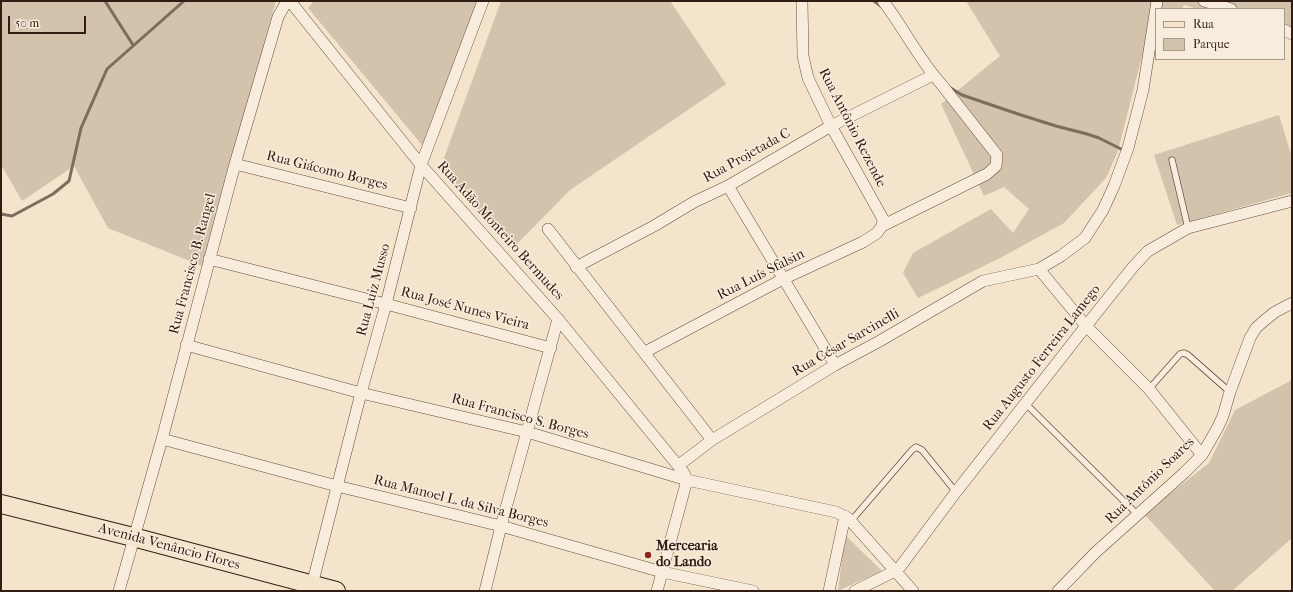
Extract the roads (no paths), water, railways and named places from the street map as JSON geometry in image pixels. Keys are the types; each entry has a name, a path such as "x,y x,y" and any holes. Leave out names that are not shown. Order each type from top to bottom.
{"main road":[{"name":"Avenida Venâncio Flores","path":"1,504 133,537 311,588 336,591"}],"street":[{"name":"Rua Francisco B. Rangel","path":"119,591 133,537 162,440 235,164 278,17 288,1"},
{"name":"Rua Adão Monteiro Bermudes","path":"288,1 421,165 558,319 679,465 687,480"},
{"name":"Rua Luiz Musso","path":"311,588 421,165 483,1"},
{"name":"Rua Antônio Rezende","path":"802,1 803,56 808,78 882,222"},
{"path":"883,1 900,24 933,75"},
{"path":"1204,1 1228,8"},
{"name":"Rua César Sarcinelli","path":"679,465 712,440 835,365 878,342 983,281 1039,269 1061,256 1085,238 1103,210 1114,186 1128,148 1143,90 1155,14"},
{"name":"Rua Projetada C","path":"576,267 654,226 694,202 728,186 832,126 933,75"},
{"name":"Rua Luís Sfalsin","path":"645,352 783,279 863,242 877,233 882,222 987,174 996,166 997,156 933,75"},
{"name":"Rua Giácomo Borges","path":"235,164 411,208"},
{"path":"728,186 835,365"},
{"name":"Rua Augusto Ferreira Lamego","path":"855,591 900,567 1025,403 1133,267 1148,251 1188,228 1292,201"},
{"path":"548,229 576,267 645,352 712,440"},
{"name":"Rua José Nunes Vieira","path":"210,259 551,348"},
{"path":"1039,269 1086,326 1149,389 1202,455"},
{"name":"Rua Antônio Soares","path":"1058,591 1096,552 1202,455 1218,427 1245,351 1256,328 1275,312 1292,303"},
{"path":"485,591 501,526 558,319"},
{"name":"Rua Francisco S. Borges","path":"186,345 361,393 527,432 687,480 836,512 848,519"},
{"name":"Rua Manoel L. da Silva Borges","path":"162,440 337,486 501,526 662,572 753,591"},
{"path":"657,591 687,480"},
{"path":"848,519 913,591"},
{"path":"829,591 848,519"}],"lane":[{"path":"1172,160 1188,228"},
{"path":"1149,389 1180,354 1184,353 1230,392"},
{"path":"1025,403 1138,514"},
{"path":"848,519 916,447 922,450 956,492"}],"waterway":[{"path":"105,1 133,45"},
{"path":"1,214 12,216 53,194 69,181 81,128 107,69 184,1"},
{"path":"874,1 882,7"},
{"path":"949,87 962,95 1056,126 1099,138 1121,149"}],"place":[{"name":"Mercearia do Lando","path":"648,555"}]}
